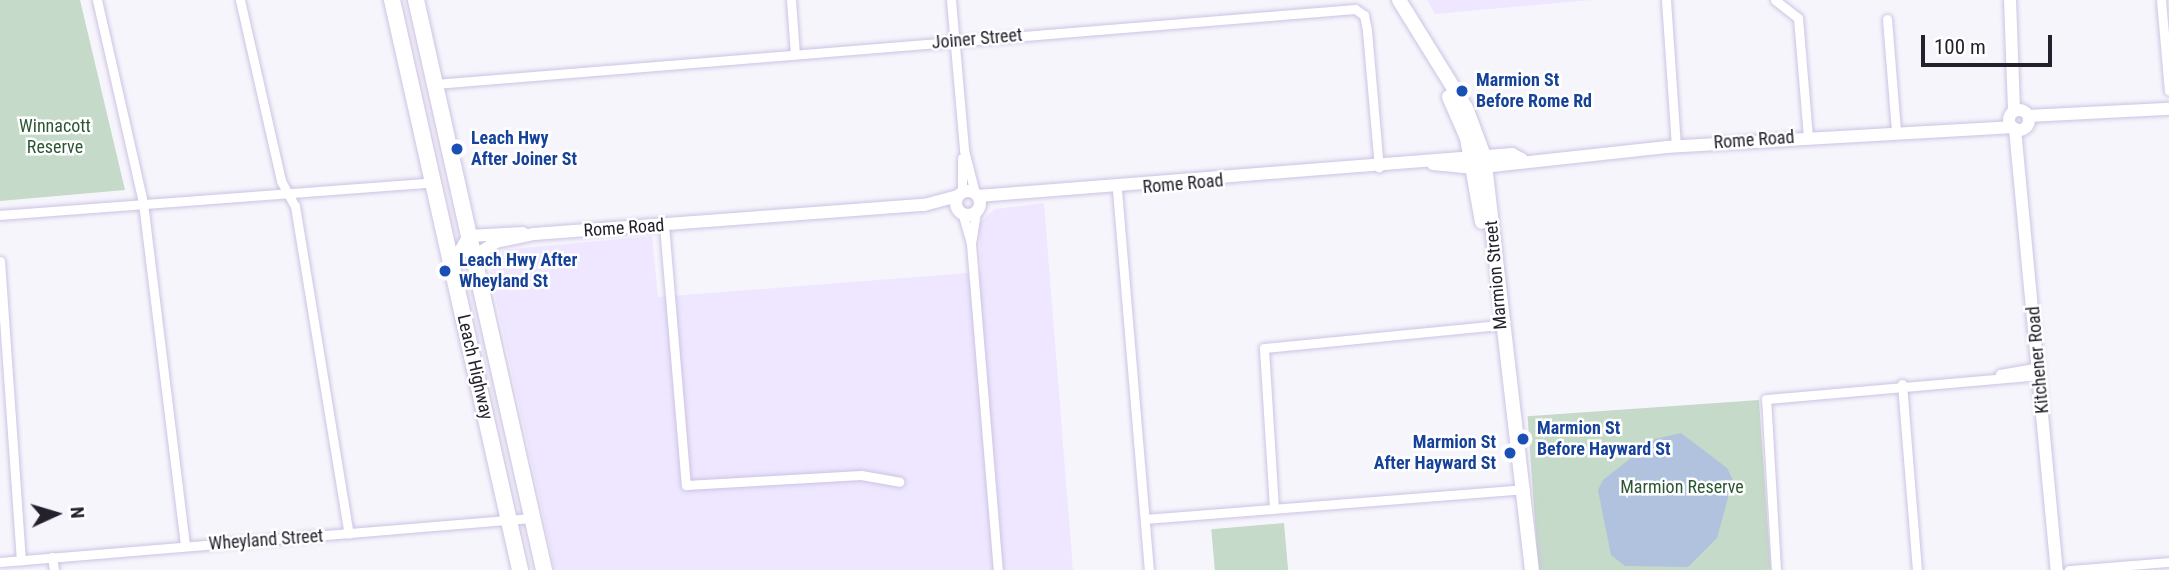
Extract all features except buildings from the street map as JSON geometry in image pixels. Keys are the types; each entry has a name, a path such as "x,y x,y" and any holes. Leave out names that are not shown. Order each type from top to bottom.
{"highway":[{"name":"Leach Highway","path":"393,0 520,570"},
{"name":"Leach Highway","path":"416,0 544,570"}],"main road":[{"name":"Marmion Street","path":"1391,0 1457,111 1479,162"},
{"name":"Marmion Street","path":"1399,0 1466,108 1479,162 1497,325 1532,570"},
{"name":"Marmion Street","path":"1522,489 1526,570"}],"street":[{"path":"97,0 143,203 185,545"},
{"path":"240,0 281,181 295,206 349,534"},
{"path":"791,0 795,54"},
{"path":"951,0 998,570"},
{"path":"1666,0 1676,146"},
{"path":"1775,0 1798,18 1808,136"},
{"name":"Kitchener Road","path":"2010,0 2038,371 2057,570"},
{"path":"2161,0 2169,91"},
{"name":"Joiner Street","path":"435,85 954,40 1355,9 1364,15 1367,31 1379,169"},
{"path":"1886,19 1896,130"},
{"name":"Rome Road","path":"469,236 664,225 2169,109"},
{"path":"0,215 434,182"},
{"path":"1117,190 1149,570"},
{"path":"968,202 971,244"},
{"path":"664,225 686,485 861,475 899,482"},
{"name":"Rome Road","path":"473,257 496,242 534,234"},
{"path":"452,265 469,236"},
{"path":"0,261 21,560"},
{"path":"1274,509 1264,348 1497,325"},
{"path":"1776,570 1763,407 1774,394 2038,371"},
{"path":"1902,384 1917,570"},
{"path":"1146,519 1522,489"},
{"name":"Wheyland Street","path":"0,562 532,518"},
{"path":"52,556 54,570"},
{"path":"2069,570 2169,562"}],"shaded area":[{"path":"1427,0 1591,0 1435,14"},
{"path":"1044,203 1073,570 555,570 490,272 504,250 652,236 658,297 981,272 979,223 995,209"}],"green space":[{"name":"Winnacott Reserve","path":"0,0 80,0 125,190 0,201"},
{"name":"Marmion Reserve","path":"1759,400 1771,570 1538,570 1528,416"},
{"path":"1284,523 1288,570 1215,570 1211,529"}],"water":[{"path":"1681,433 1727,468 1733,480 1717,538 1688,567 1625,566 1611,555 1598,490 1603,480 1655,439"}],"place":[{"name":"Marmion St Before Rome Rd","path":"1462,91"},
{"name":"Leach Hwy After Joiner St","path":"457,149"},
{"name":"Leach Hwy After Wheyland St","path":"445,271"},
{"name":"Marmion St Before Hayward St","path":"1523,439"},
{"name":"Marmion St After Hayward St","path":"1510,453"}]}
